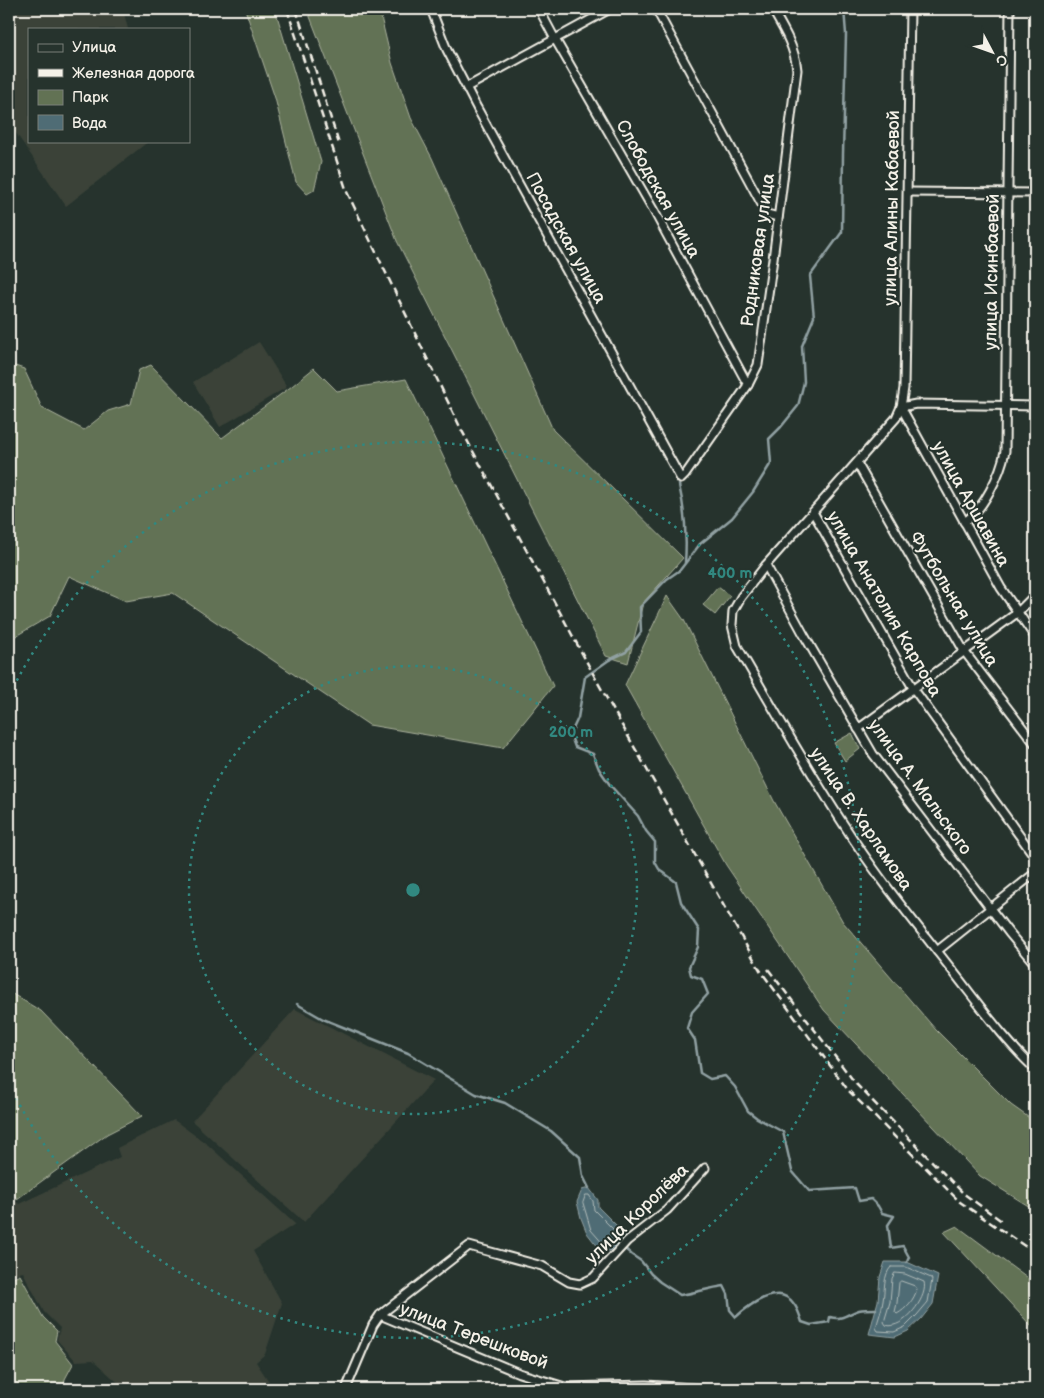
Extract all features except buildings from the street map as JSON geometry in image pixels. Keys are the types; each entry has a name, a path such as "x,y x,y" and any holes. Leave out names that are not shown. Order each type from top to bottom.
{"street":[{"name":"Посадская улица","path":"431,9 447,50 462,81 681,479"},
{"name":"Слободская улица","path":"539,9 654,211 748,385"},
{"path":"467,87 610,9"},
{"path":"656,9 767,214 778,218"},
{"name":"Родниковая улица","path":"681,479 686,475 748,385 758,365 797,70 792,45 772,9"},
{"name":"улица Алины Кабаевой","path":"901,408 904,388 910,9"},
{"name":"улица Исинбаевой","path":"964,522 979,507 992,487 1000,470 1005,451 1010,9"},
{"path":"908,192 1035,193"},
{"path":"901,408 916,404 1035,406"},
{"name":"улица В. Харламова","path":"901,408 896,418 766,565 741,597 733,611 732,625 737,646 805,764 844,827 889,890 937,951 1020,1055 1035,1069"},
{"name":"улица Аршавина","path":"901,408 1000,588 1035,637"},
{"name":"Футбольная улица","path":"857,462 964,651 1035,744"},
{"name":"улица Анатолия Карпова","path":"813,512 913,688 1035,856"},
{"name":"улица А. Мальского","path":"766,565 873,754 1008,933 1035,964"},
{"path":"858,729 1017,613 1035,595"},
{"path":"937,951 1035,873"},
{"name":"улица Королёва","path":"380,1315 469,1246 542,1266 569,1282 580,1284 592,1278 627,1241 667,1210 705,1168"},
{"path":"346,1389 373,1325 380,1315"},
{"name":"улица Терешковой","path":"380,1315 519,1373 565,1387 646,1385 708,1389"}],"shaded area":[{"path":"9,9 123,9 128,28 28,28 28,142 148,142 66,206 9,123"},
{"path":"259,342 287,387 220,427 193,382"},
{"path":"295,1009 434,1080 304,1222 192,1121"},
{"path":"174,1120 208,1145 295,1224 253,1251 282,1303 265,1354 256,1362 274,1389 125,1389 93,1360 76,1361 57,1340 60,1328 44,1312 23,1272 9,1275 9,1194 19,1204 120,1157 117,1148"}],"green space":[{"path":"245,9 275,9 321,162 314,190 307,194 296,182 275,98"},
{"path":"307,9 379,9 392,63 411,118 432,158 553,430 683,558 643,603 628,663 606,656 397,241"},
{"path":"9,364 24,369 42,408 84,430 108,411 131,404 139,370 151,365 222,438 314,368 337,391 406,379 553,686 503,748 369,725 173,593 126,601 69,576 50,616 9,640"},
{"path":"718,587 730,596 715,615 703,605"},
{"path":"667,596 684,620 774,801 843,922 936,1030 1011,1105 1035,1122 1035,1210 980,1176 824,1010 726,865 625,685"},
{"path":"852,733 860,749 845,761 834,743"},
{"path":"9,992 41,1011 142,1116 107,1134 17,1199 9,1187"},
{"path":"957,1226 1035,1284 1035,1330 944,1232"},
{"path":"20,1275 43,1317 57,1331 55,1341 73,1364 65,1379 63,1389 9,1389 9,1280"}],"water":[{"path":"589,1188 598,1200 598,1207 620,1229 626,1232 627,1236 614,1250 603,1252 587,1233 577,1202 582,1190"},
{"path":"885,1262 907,1262 938,1276 933,1304 908,1331 895,1337 869,1334 878,1301 880,1277"}],"waterway":[{"path":"844,9 846,34 842,232 810,276 814,317 802,346 804,382 798,406 769,439 771,463 753,492 732,518 700,544 680,570 667,579 640,607 641,632 626,652 609,660 585,677 578,718 571,733 575,747 593,754 599,769 610,785 638,816 646,831 655,842 655,862 659,869 676,882 681,902 699,930 698,947 689,967 691,975 702,979 708,994 692,1012 687,1028 695,1040 700,1073 710,1079 725,1076 735,1087 748,1111 783,1132 792,1171 809,1191 855,1188 859,1201 871,1199 882,1213 894,1216 888,1225 891,1248 903,1246 909,1257 907,1262"},
{"path":"679,485 685,524 685,563"},
{"path":"297,1004 323,1019 408,1053 476,1094 505,1103 551,1131 580,1157 583,1176 589,1188"},
{"path":"623,1247 641,1261 660,1282 680,1295 724,1286 728,1294 730,1310 736,1317 756,1302 772,1295 788,1298 797,1308 802,1322 811,1325 829,1322 830,1317 838,1318 859,1310 876,1309"},
{"path":"1028,1389 1035,1383"}],"railway":[{"path":"287,9 347,192 461,429 597,681 760,970 848,1090 960,1202 1035,1253"},
{"path":"296,9 339,144"},
{"path":"768,969 856,1084 964,1194 1003,1222"}]}
